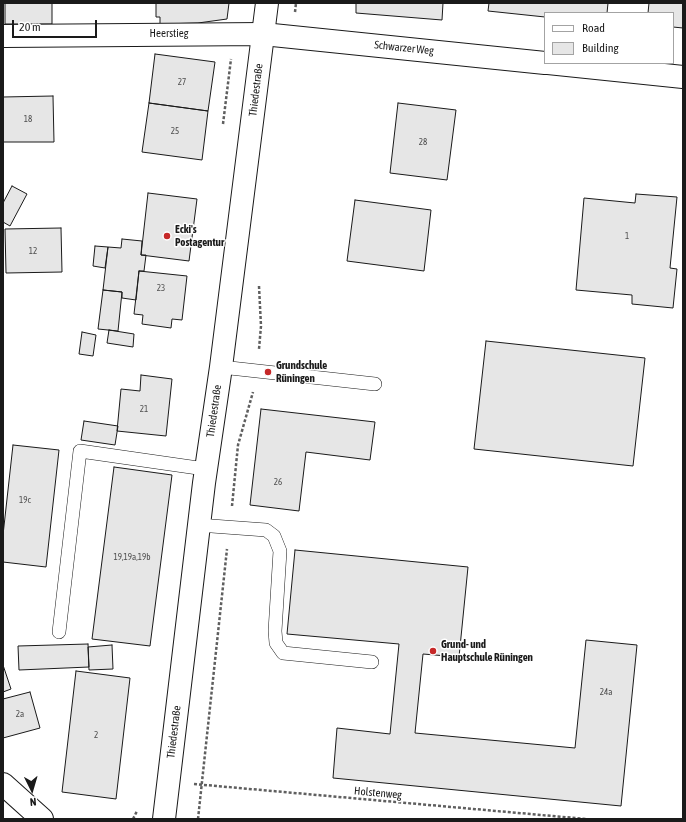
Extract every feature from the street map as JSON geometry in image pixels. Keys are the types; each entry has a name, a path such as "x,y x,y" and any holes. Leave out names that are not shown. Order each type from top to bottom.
{"street":[{"name":"Thiedestraße","path":"164,819 198,525 221,367 267,3"},
{"name":"Heerstieg","path":"3,36 263,34"},
{"name":"Schwarzer Weg","path":"263,34 544,63"},
{"path":"558,64 683,77"},
{"path":"3,784 42,819"}],"lane":[{"path":"221,367 374,384"},
{"path":"59,632 80,451 206,469"},
{"path":"198,525 266,530 277,540 280,552 275,631 276,643 280,650 288,654 372,662"}],"path":[{"path":"292,37 296,3"},
{"path":"198,819 238,445 258,371 261,326 259,282"},
{"name":"Holstenweg","path":"168,782 586,819"}],"building":[{"path":"5,3 52,3 52,24 5,24"},
{"path":"156,3 229,3 227,19 198,23 160,24 160,17 156,17"},
{"path":"356,3 443,3 442,20 356,13"},
{"path":"489,3 608,3 607,12 544,12 544,17 488,11"},
{"path":"649,3 683,3 683,28 674,27 674,12 648,12"},
{"path":"155,54 215,62 208,111 149,103"},
{"path":"53,96 54,142 3,142 3,97"},
{"path":"149,103 208,111 202,160 142,152"},
{"path":"398,103 456,110 447,180 390,173"},
{"path":"12,186 27,194 10,226 3,222 3,203"},
{"path":"148,193 197,199 189,261 141,255"},
{"path":"636,194 677,197 670,268 677,269 673,308 632,304 632,295 576,290 584,198 635,203"},
{"path":"355,200 431,210 424,271 347,261"},
{"path":"61,228 62,272 6,273 5,229"},
{"path":"122,239 142,241 141,255 146,255 144,271 139,271 136,300 122,298 122,292 103,290 108,247 121,248"},
{"path":"95,246 108,247 105,268 93,266"},
{"path":"139,271 187,276 182,320 172,319 171,328 142,324 143,315 134,314"},
{"path":"103,290 122,292 118,331 98,329"},
{"path":"109,330 134,334 133,347 107,343"},
{"path":"82,332 96,335 93,356 79,354"},
{"path":"486,341 645,358 633,466 474,449"},
{"path":"141,375 172,379 166,436 117,431 121,389 140,391"},
{"path":"261,409 375,422 370,460 306,452 299,511 250,505"},
{"path":"84,421 118,426 115,445 81,440"},
{"path":"13,445 59,450 46,567 3,562 3,535"},
{"path":"114,467 172,475 150,646 92,639"},
{"path":"295,550 468,567 459,657 423,654 415,733 575,748 586,640 637,645 621,806 333,778 337,728 390,734 399,644 287,634"},
{"path":"88,644 89,667 19,670 18,646"},
{"path":"112,645 113,669 89,670 88,647"},
{"path":"3,665 11,689 3,692"},
{"path":"76,671 130,678 116,799 62,792"},
{"path":"30,692 40,728 3,738 3,699"}],"place":[{"name":"Ecki's Postagentur","path":"167,236"},
{"name":"Grundschule Rüningen","path":"268,372"},
{"name":"Grund- und Hauptschule Rüningen","path":"433,651"}]}
